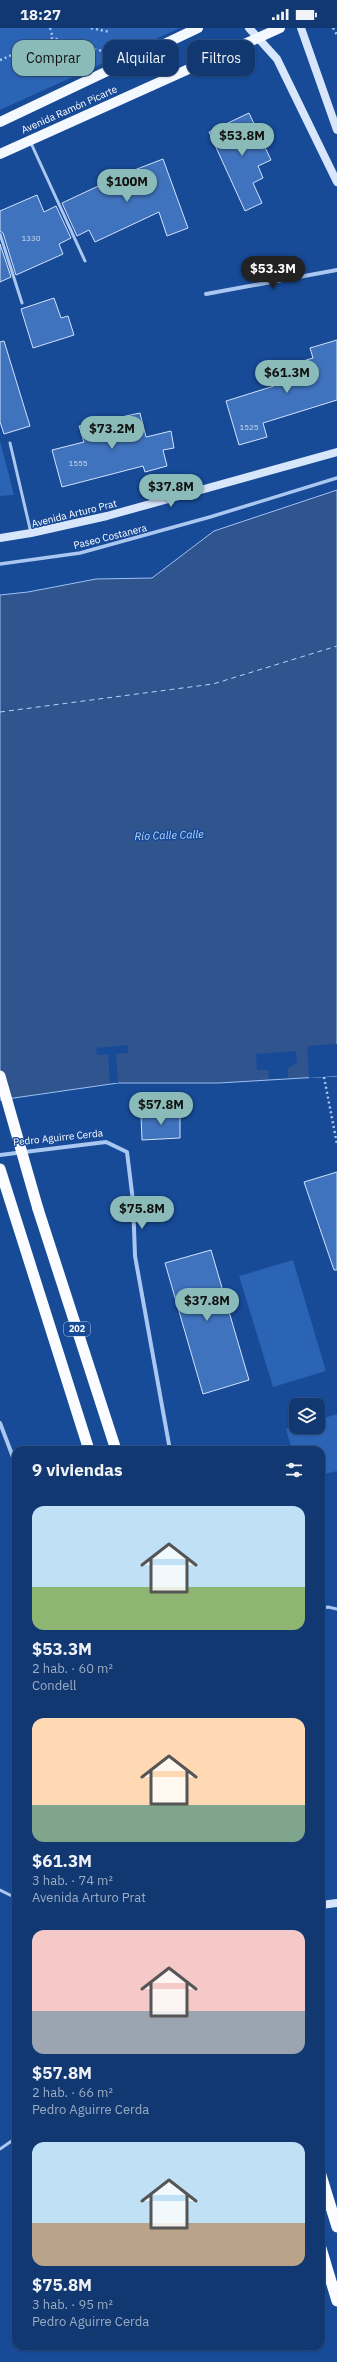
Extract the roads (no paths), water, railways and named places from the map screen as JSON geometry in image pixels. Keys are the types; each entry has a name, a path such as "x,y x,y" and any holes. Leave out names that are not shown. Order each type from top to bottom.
{"highway":[{"name":"202","path":"0,1076 38,1209 115,1446"},
{"name":"202","path":"0,1170 88,1446"},
{"path":"325,2188 337,2227"},
{"path":"325,2261 337,2301"}],"main road":[{"name":"Avenida Ramón Picarte","path":"0,122 198,28"},
{"path":"249,28 278,59 337,182"},
{"name":"Avenida Ramón Picarte","path":"0,154 280,28"},
{"path":"301,28 337,130"},
{"name":"Avenida Arturo Prat","path":"0,538 31,534 107,516 337,452"},
{"path":"325,1904 337,1903"}],"street":[{"path":"206,294 337,270"},
{"name":"Paseo Costanera","path":"0,564 80,553 210,517 337,478"},
{"name":"Pedro Aguirre Cerda","path":"0,1155 106,1142 127,1152 133,1201 135,1256 169,1446"},
{"path":"0,1423 12,1454"}],"lane":[{"path":"30,140 85,262"},
{"path":"0,234 22,303"},
{"path":"10,443 31,534"},
{"path":"325,1608 337,1609"},
{"path":"0,1890 12,1896"},
{"path":"0,2149 12,2141"}],"water":[{"name":"Río Calle Calle","path":"337,490 337,1076 219,1083 118,1083 0,1100 0,595 28,592 96,579 152,578 214,531"}]}
